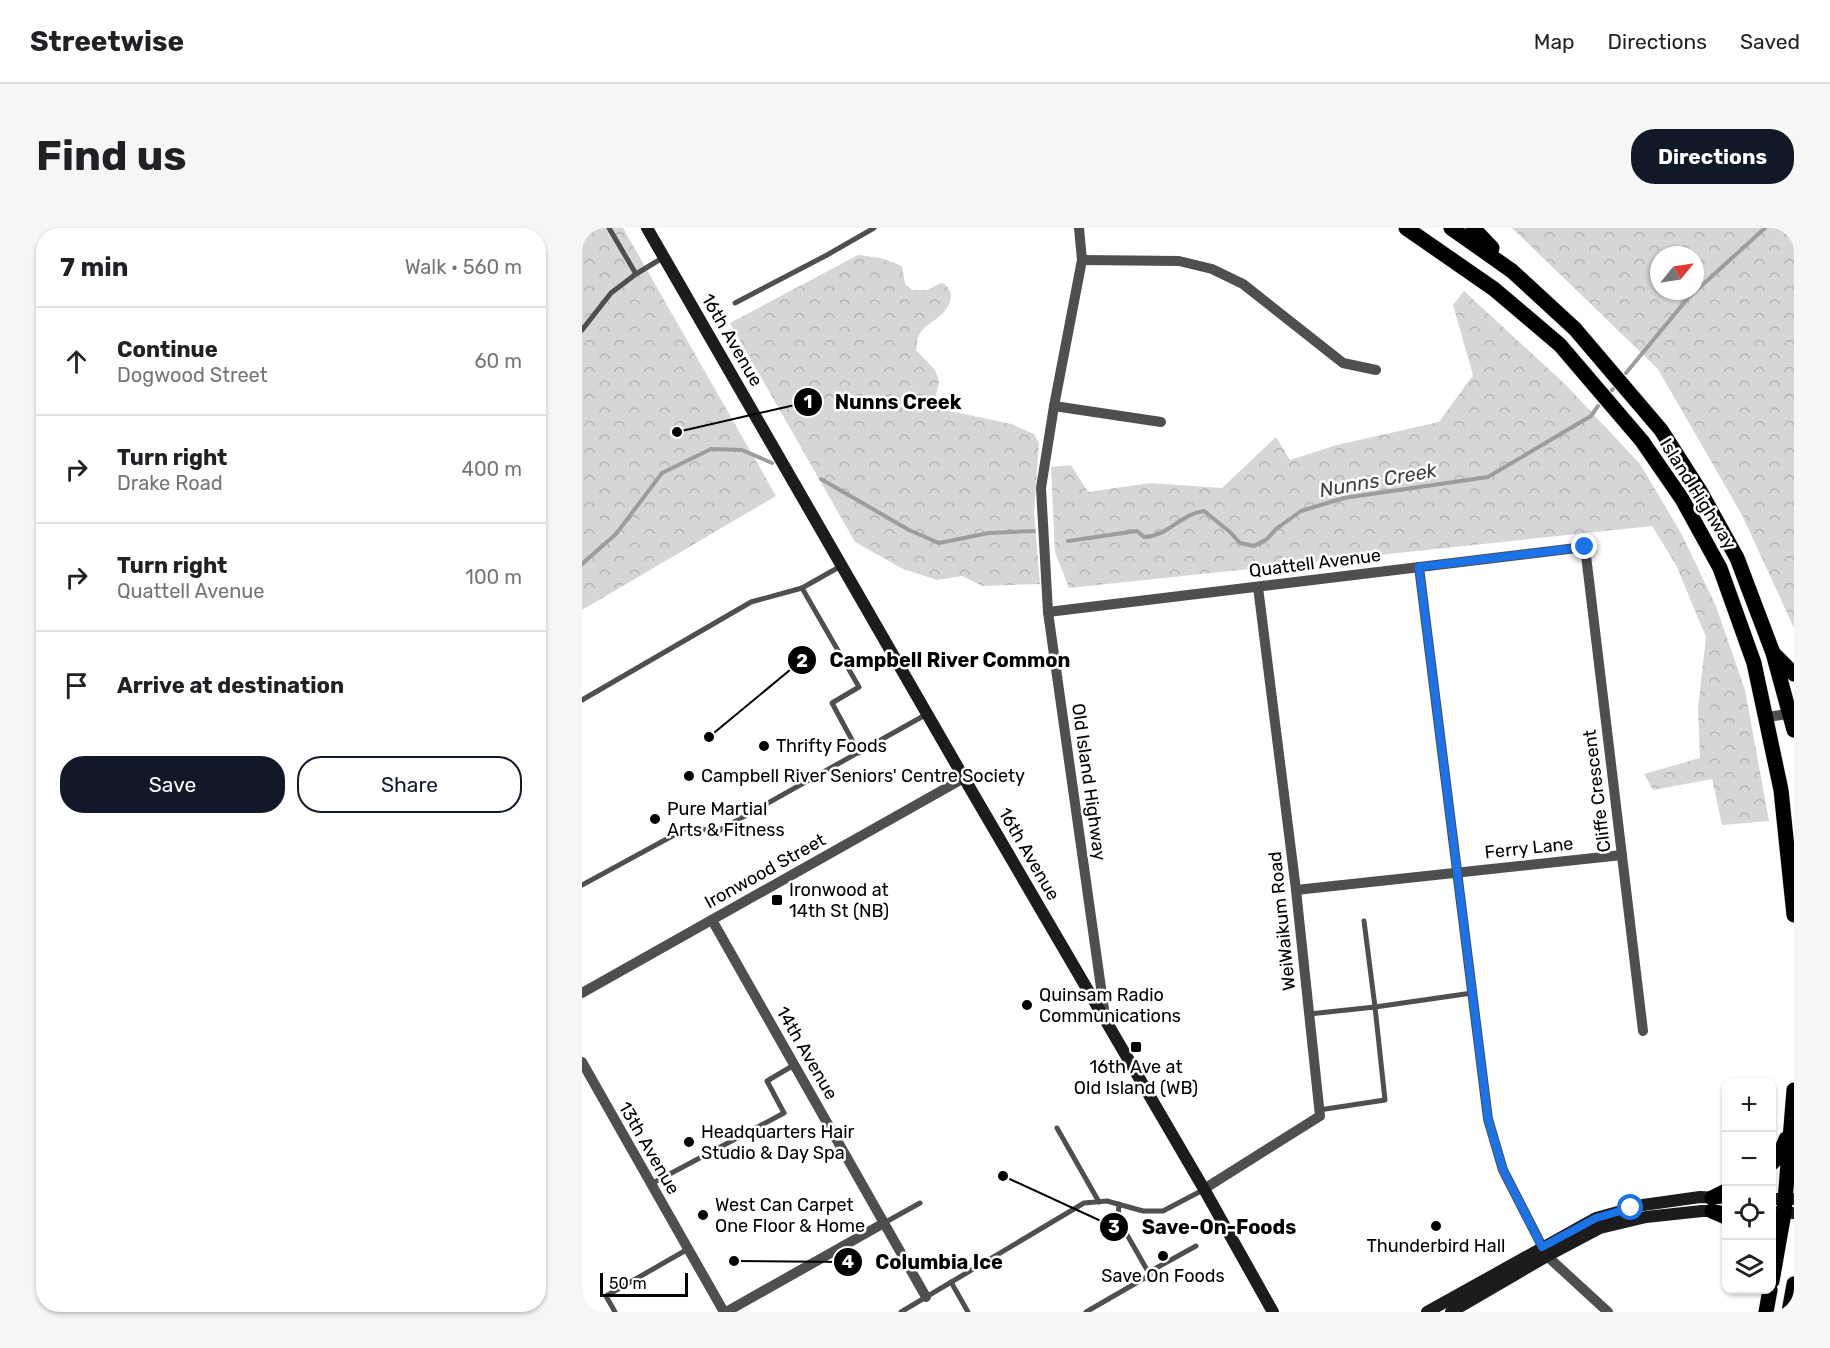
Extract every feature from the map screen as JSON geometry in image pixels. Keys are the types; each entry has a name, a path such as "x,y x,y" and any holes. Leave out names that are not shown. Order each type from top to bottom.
{"main road":[{"name":"Island Highway","path":"1406,228 1494,289 1560,345 1642,441 1682,499 1720,568 1754,663 1781,790 1794,915"},
{"name":"Island Highway","path":"1451,228 1512,271 1575,328 1661,430 1700,491 1737,558 1773,653 1792,714 1794,730"},
{"path":"1473,228 1512,271"},
{"path":"1773,653 1794,674"},
{"path":"1776,1249 1783,1206 1794,1090"},
{"path":"1776,1159 1791,1125"},
{"path":"1790,1312 1794,1284"},
{"path":"1766,1312 1769,1294"},
{"path":"1790,1312 1794,1303"}],"street":[{"name":"16th Avenue","path":"647,228 1273,1312"},
{"name":"Old Island Highway","path":"1079,228 1082,260 1041,488 1048,612 1105,1019"},
{"path":"1082,260 1179,261 1212,269 1243,284 1342,363 1376,370"},
{"path":"1054,406 1161,422"},
{"name":"Quattell Avenue","path":"1048,612 1585,547"},
{"name":"Cliffe Crescent","path":"1585,547 1643,1031"},
{"path":"1419,567 1488,1119 1503,1170 1545,1251 1608,1312"},
{"name":"WeiWaikum Road","path":"1258,587 1296,890 1319,1110"},
{"path":"1767,717 1792,714"},
{"name":"Ironwood Street","path":"582,993 964,778"},
{"name":"Ferry Lane","path":"1296,890 1622,855"},
{"name":"14th Avenue","path":"712,920 926,1297"},
{"name":"13th Avenue","path":"582,1062 725,1312"},
{"path":"1204,1189 1320,1116 1319,1110"},
{"path":"1427,1312 1545,1251 1600,1228 1646,1217 1721,1207"},
{"path":"725,1312 884,1223"},
{"path":"1451,1312 1545,1251"}],"lane":[{"path":"609,228 636,274"},
{"path":"735,303 874,228"},
{"path":"582,330 611,293 664,257"},
{"path":"582,700 751,602 802,588 841,565"},
{"path":"802,588 859,687 832,703 859,753"},
{"path":"582,885 687,828 718,831 927,714"},
{"path":"1319,1110 1385,1100 1364,921"},
{"path":"1309,1014 1472,993"},
{"path":"651,1184 784,1113 766,1081 795,1065"},
{"path":"1057,1128 1100,1202"},
{"path":"901,1312 1084,1203 1107,1201 1143,1211 1163,1211 1204,1189"},
{"path":"884,1223 920,1203"},
{"path":"1119,1204 1118,1220 1149,1272"},
{"path":"1086,1312 1150,1275 1149,1272 1196,1246"},
{"path":"615,1312 606,1296 688,1249"},
{"path":"951,1282 968,1312"}],"green space":[{"path":"582,228 623,228 776,496 582,610"},
{"path":"1512,228 1794,228 1794,628 1742,515 1658,369"},
{"path":"858,255 881,258 902,266 905,284 912,290 927,290 941,283 950,291 951,299 948,307 921,331 916,350 935,370 939,382 935,399 941,409 1011,424 1034,434 1039,443 1034,513 1040,584 983,586 962,576 937,580 903,569 855,542 730,323"},
{"path":"1464,291 1566,385 1640,464 1681,533 1716,606 1745,690 1769,821 1722,825 1712,779 1653,790 1644,774 1700,758 1698,709 1706,637 1676,565 1652,526 1069,588 1055,552 1051,467 1071,465 1088,492 1150,483 1222,488 1276,437 1290,460 1337,445 1439,422 1473,375 1453,305"}],"waterway":[{"name":"Nunns Creek","path":"1626,373 1688,298 1765,228"},
{"name":"Nunns Creek","path":"1068,541 1137,531 1144,537 1153,536 1188,516 1204,511 1240,543 1254,546 1267,539 1276,529 1301,511 1344,498 1488,477 1591,416 1598,406"},
{"name":"Nunns Creek","path":"582,564 616,534 662,473 711,449 742,450 772,463"},
{"name":"Nunns Creek","path":"821,479 909,530 939,543 989,533 1034,531"}],"place":[{"name":"Nunns Creek","path":"677,432"},
{"name":"Campbell River Common","path":"709,737"},
{"name":"Thrifty Foods","path":"764,746"},
{"name":"Campbell River Seniors' Centre Society","path":"689,776"},
{"name":"Pure Martial Arts & Fitness","path":"655,819"},
{"name":"Ironwood at 14th St (NB)","path":"777,900"},
{"name":"Quinsam Radio Communications","path":"1027,1005"},
{"name":"16th Ave at Old Island (WB)","path":"1136,1047"},
{"name":"Headquarters Hair Studio & Day Spa","path":"689,1142"},
{"name":"Save-On-Foods","path":"1003,1176"},
{"name":"West Can Carpet One Floor & Home","path":"703,1215"},
{"name":"Thunderbird Hall","path":"1436,1226"},
{"name":"Save On Foods","path":"1163,1256"},
{"name":"Columbia Ice","path":"734,1261"}],"route":[{"path":"1585,547 1419,567 1488,1119 1503,1170 1542,1247 1596,1218 1631,1208"}]}
